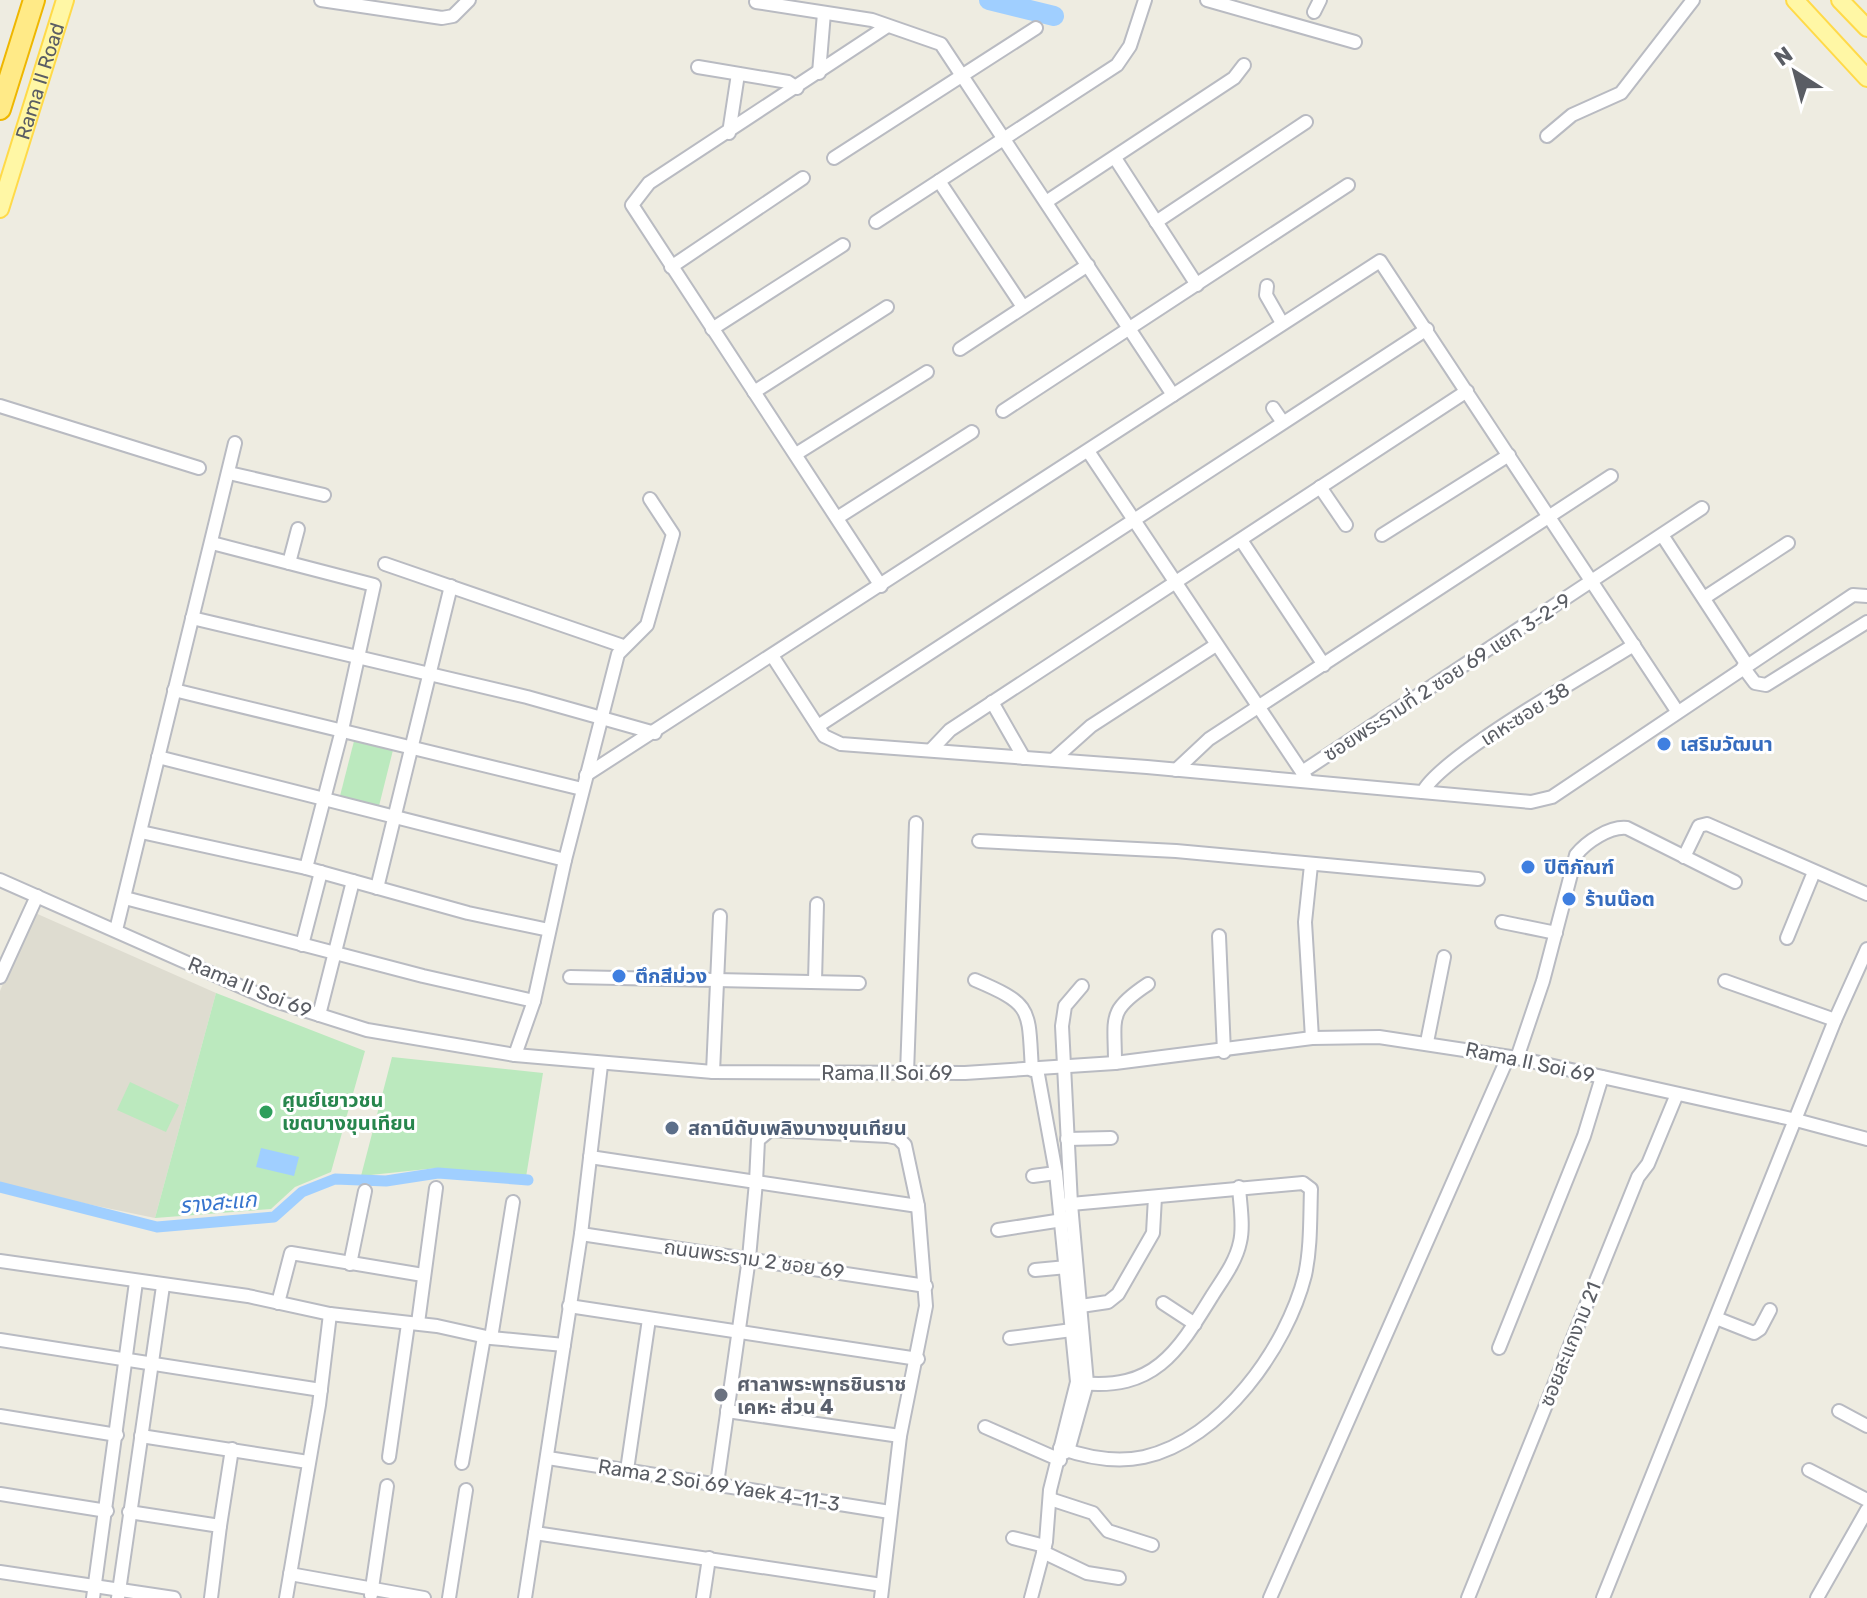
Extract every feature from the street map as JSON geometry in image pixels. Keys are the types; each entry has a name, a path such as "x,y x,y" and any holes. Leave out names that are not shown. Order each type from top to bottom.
{"highway":[{"name":"Rama II Road","path":"0,109 34,0"}],"main road":[{"name":"Rama II Road","path":"0,209 65,0"},
{"path":"1795,0 1867,78"},
{"path":"1840,0 1867,28"}],"street":[{"path":"321,0 442,18 453,16 469,0"},
{"path":"876,222 1117,65 1126,56 1137,15 1145,0"},
{"path":"1207,0 1355,42"},
{"path":"1547,136 1572,115 1621,93 1693,0"},
{"path":"756,2 872,20 886,27 937,40 1173,395"},
{"path":"819,73 824,13"},
{"path":"881,586 633,209 633,201 649,183 886,27"},
{"path":"834,158 1036,28"},
{"path":"1046,202 1234,78 1244,65"},
{"path":"698,67 788,82 797,88"},
{"path":"729,133 738,74"},
{"path":"1156,222 1306,122"},
{"path":"1115,158 1197,285"},
{"path":"671,267 803,178"},
{"path":"939,181 1023,307"},
{"path":"1003,411 1348,185"},
{"path":"712,329 843,245"},
{"path":"586,775 773,657 1380,261 1677,711"},
{"path":"960,349 1088,265"},
{"path":"1267,286 1266,295 1282,323"},
{"path":"754,392 887,307"},
{"path":"818,726 1427,329"},
{"path":"1237,353 1245,366"},
{"path":"796,454 927,372"},
{"path":"931,750 950,730 1467,391"},
{"path":"0,406 199,468"},
{"path":"1273,408 1282,421"},
{"path":"837,518 972,432"},
{"path":"116,930 235,443"},
{"path":"1088,451 1311,784"},
{"path":"1382,535 1509,455"},
{"path":"229,473 324,495"},
{"path":"1176,770 1196,747 1611,476"},
{"path":"1320,487 1346,525"},
{"path":"515,1055 534,1001 601,716 623,646 647,625 673,534 650,499"},
{"name":"ซอยพระรามที่ 2 ซอย 69 แยก 3-2-9","path":"1302,772 1702,508"},
{"path":"289,563 298,529"},
{"path":"1662,535 1755,683 1766,685 1867,622"},
{"path":"1241,540 1324,665"},
{"path":"212,543 374,585 342,730 306,868"},
{"path":"1704,598 1788,543"},
{"path":"385,564 623,646"},
{"path":"377,888 451,586"},
{"path":"773,657 818,726 829,740 841,744 1176,770 1515,802 1542,800 1853,595 1867,596"},
{"path":"192,618 430,673 601,716 655,733"},
{"path":"1053,760 1091,726 1216,645"},
{"name":"เคหะซอย 38","path":"1423,792 1429,781 1460,755 1634,645"},
{"path":"174,690 582,789"},
{"path":"992,702 1024,758"},
{"path":"158,757 565,860"},
{"path":"907,1073 916,823"},
{"path":"1684,857 1699,826 1707,824 1867,894"},
{"path":"1270,1598 1512,1057 1556,933 1576,855 1587,844 1619,828 1627,828 1735,882"},
{"path":"141,832 306,868 468,913 549,930"},
{"path":"979,841 1176,851 1478,879"},
{"path":"1311,865 1305,922 1312,1038"},
{"path":"302,945 321,872"},
{"path":"1787,938 1814,872"},
{"name":"Rama II Soi 69","path":"0,880 269,999 381,1033 515,1055 601,1065 713,1072 907,1073 1034,1070 1224,1052 1312,1038 1379,1037 1512,1057 1796,1120 1867,1139"},
{"path":"319,1015 353,881"},
{"path":"0,977 37,896"},
{"path":"125,898 335,954 534,1001"},
{"path":"815,981 817,904"},
{"path":"713,1072 720,916"},
{"path":"1502,922 1556,933"},
{"path":"1219,936 1224,1052"},
{"path":"1603,1598 1835,1020 1867,949"},
{"path":"1427,1042 1444,957"},
{"path":"570,977 859,983"},
{"path":"975,980 1012,996 1024,1008 1029,1021 1034,1070 1056,1173 1066,1204"},
{"path":"1725,981 1835,1020"},
{"path":"1115,1063 1117,1010 1125,999 1148,984"},
{"path":"1031,1598 1044,1549 1050,1499 1082,1383 1066,1204 1062,1015 1071,997 1082,986"},
{"path":"525,1598 581,1234 601,1065"},
{"path":"1499,1348 1584,1136 1602,1077"},
{"name":"ซอยสะแกงาม 21","path":"1468,1598 1638,1177 1648,1164 1677,1094"},
{"path":"535,1533 709,1558 881,1592 900,1436 925,1326 926,1286 918,1206 910,1155 898,1138 770,1130 758,1140 749,1258 717,1484"},
{"path":"1067,1139 1111,1138"},
{"path":"590,1157 918,1206"},
{"path":"1033,1176 1056,1173"},
{"path":"985,1427 1062,1453 1091,1459 1148,1456 1199,1431 1230,1404 1257,1374 1288,1317 1304,1279 1308,1259 1311,1189 1303,1183 1066,1204"},
{"path":"1082,1383 1128,1381 1161,1367 1176,1352 1233,1263 1241,1241 1239,1187"},
{"path":"389,1457 436,1188"},
{"path":"350,1264 365,1191"},
{"path":"1076,1306 1108,1302 1118,1294 1153,1233 1155,1197"},
{"path":"462,1463 513,1202"},
{"path":"998,1230 1067,1219"},
{"path":"1067,1219 1067,1267 1076,1306 1072,1330 1082,1383"},
{"name":"ถนนพระราม 2 ซอย 69","path":"581,1234 926,1286"},
{"path":"278,1303 289,1254 423,1275"},
{"path":"0,1261 487,1338 564,1345"},
{"path":"1035,1270 1067,1267"},
{"path":"94,1593 136,1282"},
{"path":"118,1594 163,1286"},
{"path":"1163,1303 1195,1324"},
{"path":"569,1306 918,1359"},
{"path":"1716,1318 1757,1332 1770,1310"},
{"path":"286,1598 321,1390 330,1314"},
{"path":"627,1470 649,1319"},
{"path":"1010,1338 1072,1330"},
{"path":"0,1340 321,1390"},
{"path":"727,1411 900,1436"},
{"path":"1839,1411 1867,1426"},
{"path":"0,1416 117,1435"},
{"path":"141,1436 308,1462"},
{"path":"211,1598 232,1449"},
{"name":"Rama 2 Soi 69 Yaek 4-11-3","path":"548,1458 890,1512"},
{"path":"1809,1470 1867,1500"},
{"path":"371,1594 387,1486"},
{"path":"449,1598 466,1490"},
{"path":"0,1494 107,1511"},
{"path":"1050,1499 1093,1513 1108,1531 1152,1545"},
{"path":"1817,1598 1867,1510"},
{"path":"129,1512 220,1526"},
{"path":"1013,1538 1044,1549 1087,1573 1119,1578"},
{"path":"703,1598 709,1558"},
{"path":"0,1572 94,1593 174,1598"},
{"path":"290,1574 371,1594 424,1598"}],"shaded area":[{"path":"33,912 216,993 155,1218 0,1186 0,991"}],"green space":[{"path":"354,741 393,750 379,806 340,796"},
{"name":"ศูนย์เยาวชน เขตบางขุนเทียน","path":"216,993 365,1051 331,1172 295,1187 271,1209 155,1218"},
{"path":"392,1057 543,1073 526,1177 437,1168 361,1176"},
{"path":"130,1082 179,1105 166,1132 117,1110"}],"water":[{"path":"261,1148 299,1157 294,1176 256,1167"}],"waterway":[{"path":"989,0 1054,16"},
{"name":"รางสะแก","path":"0,1187 157,1227 274,1217 302,1192 335,1179 386,1181 438,1173 528,1180"}],"place":[{"name":"เสริมวัฒนา","path":"1664,744"},
{"name":"ปิติภัณฑ์","path":"1528,867"},
{"name":"ร้านน๊อต","path":"1569,899"},
{"name":"ตึกสีม่วง","path":"619,976"},
{"name":"ศูนย์เยาวชน เขตบางขุนเทียน","path":"266,1112"},
{"name":"สถานีดับเพลิงบางขุนเทียน","path":"672,1128"},
{"name":"ศาลาพระพุทธชินราช เคหะ ส่วน 4","path":"721,1395"}]}
